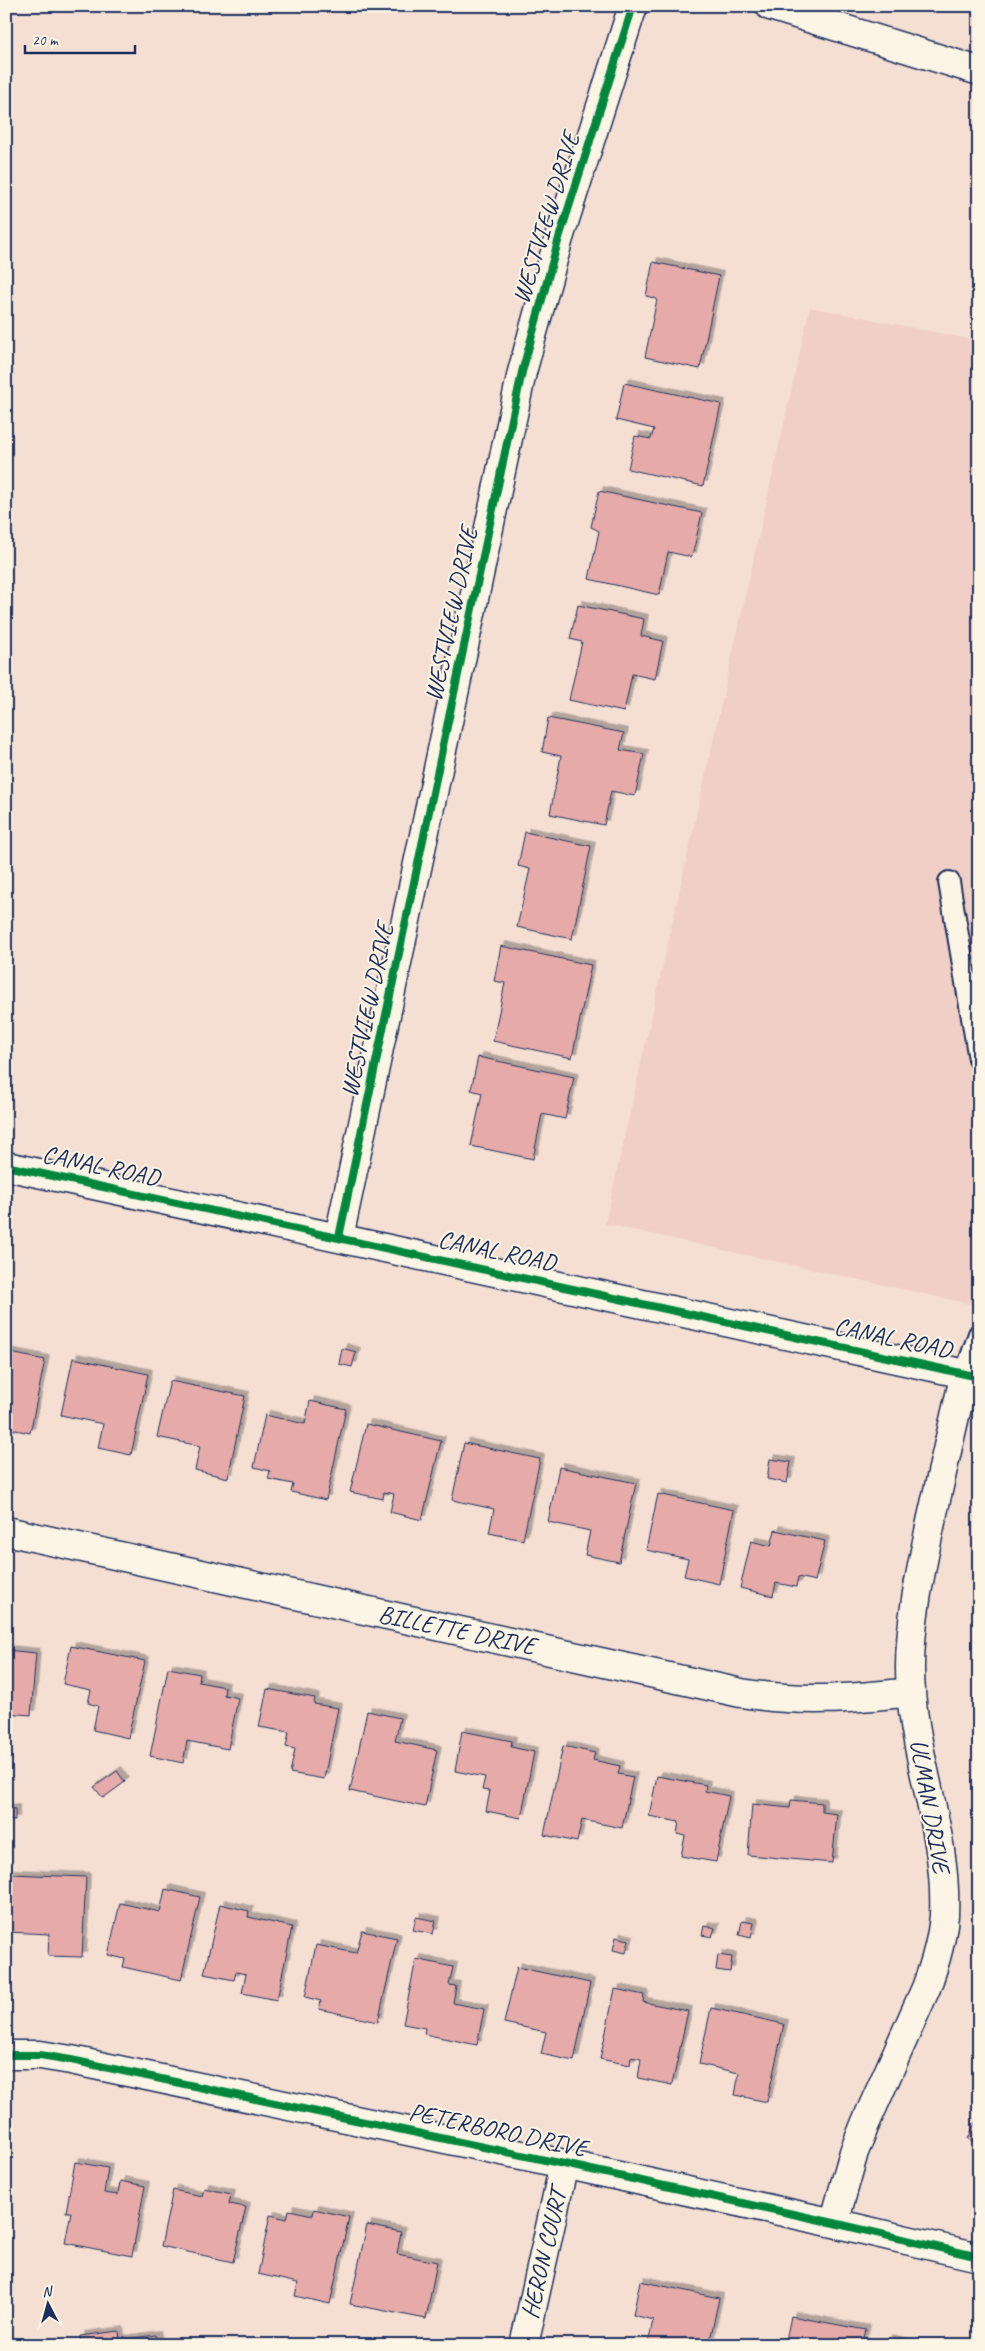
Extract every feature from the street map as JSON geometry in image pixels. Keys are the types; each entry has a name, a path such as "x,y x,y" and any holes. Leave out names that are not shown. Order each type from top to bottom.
{"street":[{"name":"WESTVIEW DRIVE","path":"339,1237 522,372 558,238 633,6"},
{"path":"770,6 979,71"},
{"name":"CANAL ROAD","path":"6,1166 972,1376"},
{"name":"ULMAN DRIVE","path":"834,2223 854,2152 926,1988 936,1962 941,1937 944,1914 940,1855 911,1692 910,1648 916,1599 946,1451 972,1376"},
{"name":"BILLETTE DRIVE","path":"6,1531 741,1693 811,1701 840,1700 911,1692"},
{"name":"PETERBORO DRIVE","path":"6,2055 40,2055 71,2060 564,2164 979,2257"},
{"name":"HERON COURT","path":"524,2345 564,2164"}],"lane":[{"path":"949,882 979,1059"},
{"path":"972,1376 979,1334"}],"shaded area":[{"path":"810,307 979,341 979,1306 605,1224"}],"building":[{"path":"653,262 719,276 700,369 645,357 657,299 646,296"},
{"path":"624,383 721,404 703,486 628,469 635,436 651,439 654,429 616,420"},
{"path":"599,491 702,513 692,557 668,552 659,595 589,579 599,531 591,527"},
{"path":"578,605 644,619 641,636 663,641 655,679 632,674 624,712 569,700 582,642 570,639"},
{"path":"548,718 624,733 620,750 644,754 635,796 611,791 604,825 550,814 561,756 542,752"},
{"path":"525,832 591,846 572,939 517,927 530,869 518,866"},
{"path":"501,946 591,965 572,1058 493,1041 505,983 494,981"},
{"path":"478,1057 574,1077 565,1119 542,1114 533,1159 471,1146 482,1093 471,1090"},
{"path":"342,1348 356,1352 352,1367 339,1364"},
{"path":"6,1352 45,1360 30,1433 6,1428"},
{"path":"73,1358 148,1374 131,1455 98,1448 103,1424 61,1415"},
{"path":"170,1381 245,1396 228,1478 195,1470 200,1446 157,1437"},
{"path":"310,1401 346,1409 326,1500 291,1492 293,1484 268,1479 270,1471 254,1467 265,1415 305,1424"},
{"path":"366,1424 441,1441 422,1520 390,1512 394,1494 384,1492 383,1499 350,1492"},
{"path":"464,1443 540,1459 523,1540 489,1533 494,1509 452,1500"},
{"path":"770,1459 791,1462 787,1483 767,1479"},
{"path":"559,1467 636,1483 619,1562 585,1555 590,1531 548,1522"},
{"path":"658,1494 734,1510 719,1584 684,1576 688,1559 646,1550"},
{"path":"775,1530 825,1541 815,1581 798,1577 796,1587 776,1583 773,1596 740,1588 751,1541 771,1546"},
{"path":"71,1646 145,1661 128,1738 93,1730 98,1706 88,1703 91,1690 63,1684"},
{"path":"6,1650 36,1653 31,1715 6,1713"},
{"path":"168,1668 200,1674 199,1682 225,1687 224,1695 238,1698 228,1749 187,1741 183,1763 150,1756"},
{"path":"267,1689 315,1698 314,1704 338,1708 324,1779 290,1773 295,1749 286,1747 289,1732 259,1727"},
{"path":"367,1711 400,1718 395,1741 437,1750 425,1807 350,1791"},
{"path":"462,1731 512,1741 511,1747 534,1752 521,1818 486,1811 490,1791 482,1790 485,1777 455,1771"},
{"path":"563,1746 595,1753 593,1760 620,1766 618,1774 633,1777 622,1828 582,1820 577,1842 544,1835"},
{"path":"117,1771 125,1782 103,1798 94,1787"},
{"path":"657,1776 706,1785 705,1791 729,1796 716,1862 681,1856 685,1836 677,1834 679,1822 649,1816"},
{"path":"791,1800 822,1803 822,1812 837,1814 832,1863 748,1855 752,1804 790,1808"},
{"path":"6,1808 15,1809 15,1821 6,1820"},
{"path":"9,1874 86,1877 82,1957 48,1956 49,1934 7,1932"},
{"path":"165,1889 200,1897 181,1980 123,1967 125,1959 108,1955 120,1903 160,1912"},
{"path":"220,1904 249,1911 248,1917 292,1927 277,2000 242,1993 246,1974 236,1972 234,1980 204,1974"},
{"path":"416,1917 436,1921 433,1934 413,1930"},
{"path":"742,1921 754,1923 751,1938 739,1935"},
{"path":"704,1926 715,1928 712,1937 702,1935"},
{"path":"362,1931 397,1938 378,2022 319,2009 321,2001 305,1997 316,1945 356,1953"},
{"path":"616,1937 629,1940 626,1953 613,1950"},
{"path":"718,1955 732,1957 730,1972 716,1970"},
{"path":"416,1959 453,1967 449,1985 456,1986 453,2003 484,2009 477,2045 424,2034 425,2028 403,2024"},
{"path":"517,1967 590,1983 574,2061 541,2054 546,2032 504,2023"},
{"path":"615,1989 644,1995 643,2002 688,2011 672,2085 638,2078 641,2059 631,2057 630,2065 600,2059"},
{"path":"711,2008 784,2024 767,2102 735,2095 739,2073 699,2064"},
{"path":"979,2114 979,2144 968,2139"},
{"path":"75,2162 108,2168 104,2193 118,2195 120,2181 145,2186 132,2256 65,2243 71,2212 66,2212"},
{"path":"204,2188 231,2194 229,2204 246,2207 233,2262 161,2246 173,2190 202,2196"},
{"path":"314,2209 349,2217 330,2304 295,2296 298,2283 258,2274 270,2215 287,2219 289,2210 313,2215"},
{"path":"367,2225 401,2232 397,2254 437,2262 426,2319 350,2304"},
{"path":"640,2281 719,2298 709,2345 648,2345 653,2320 633,2315"},
{"path":"791,2316 866,2330 862,2345 785,2345"},
{"path":"119,2331 120,2340 156,2335 158,2345 81,2345 80,2336"},
{"path":"888,2339 914,2345 887,2345"}],"cycle path":[{"path":"339,1237 522,372 559,238 633,6"},
{"path":"6,1166 979,1377"},
{"path":"6,2055 40,2055 71,2060 564,2164 979,2257"}]}
